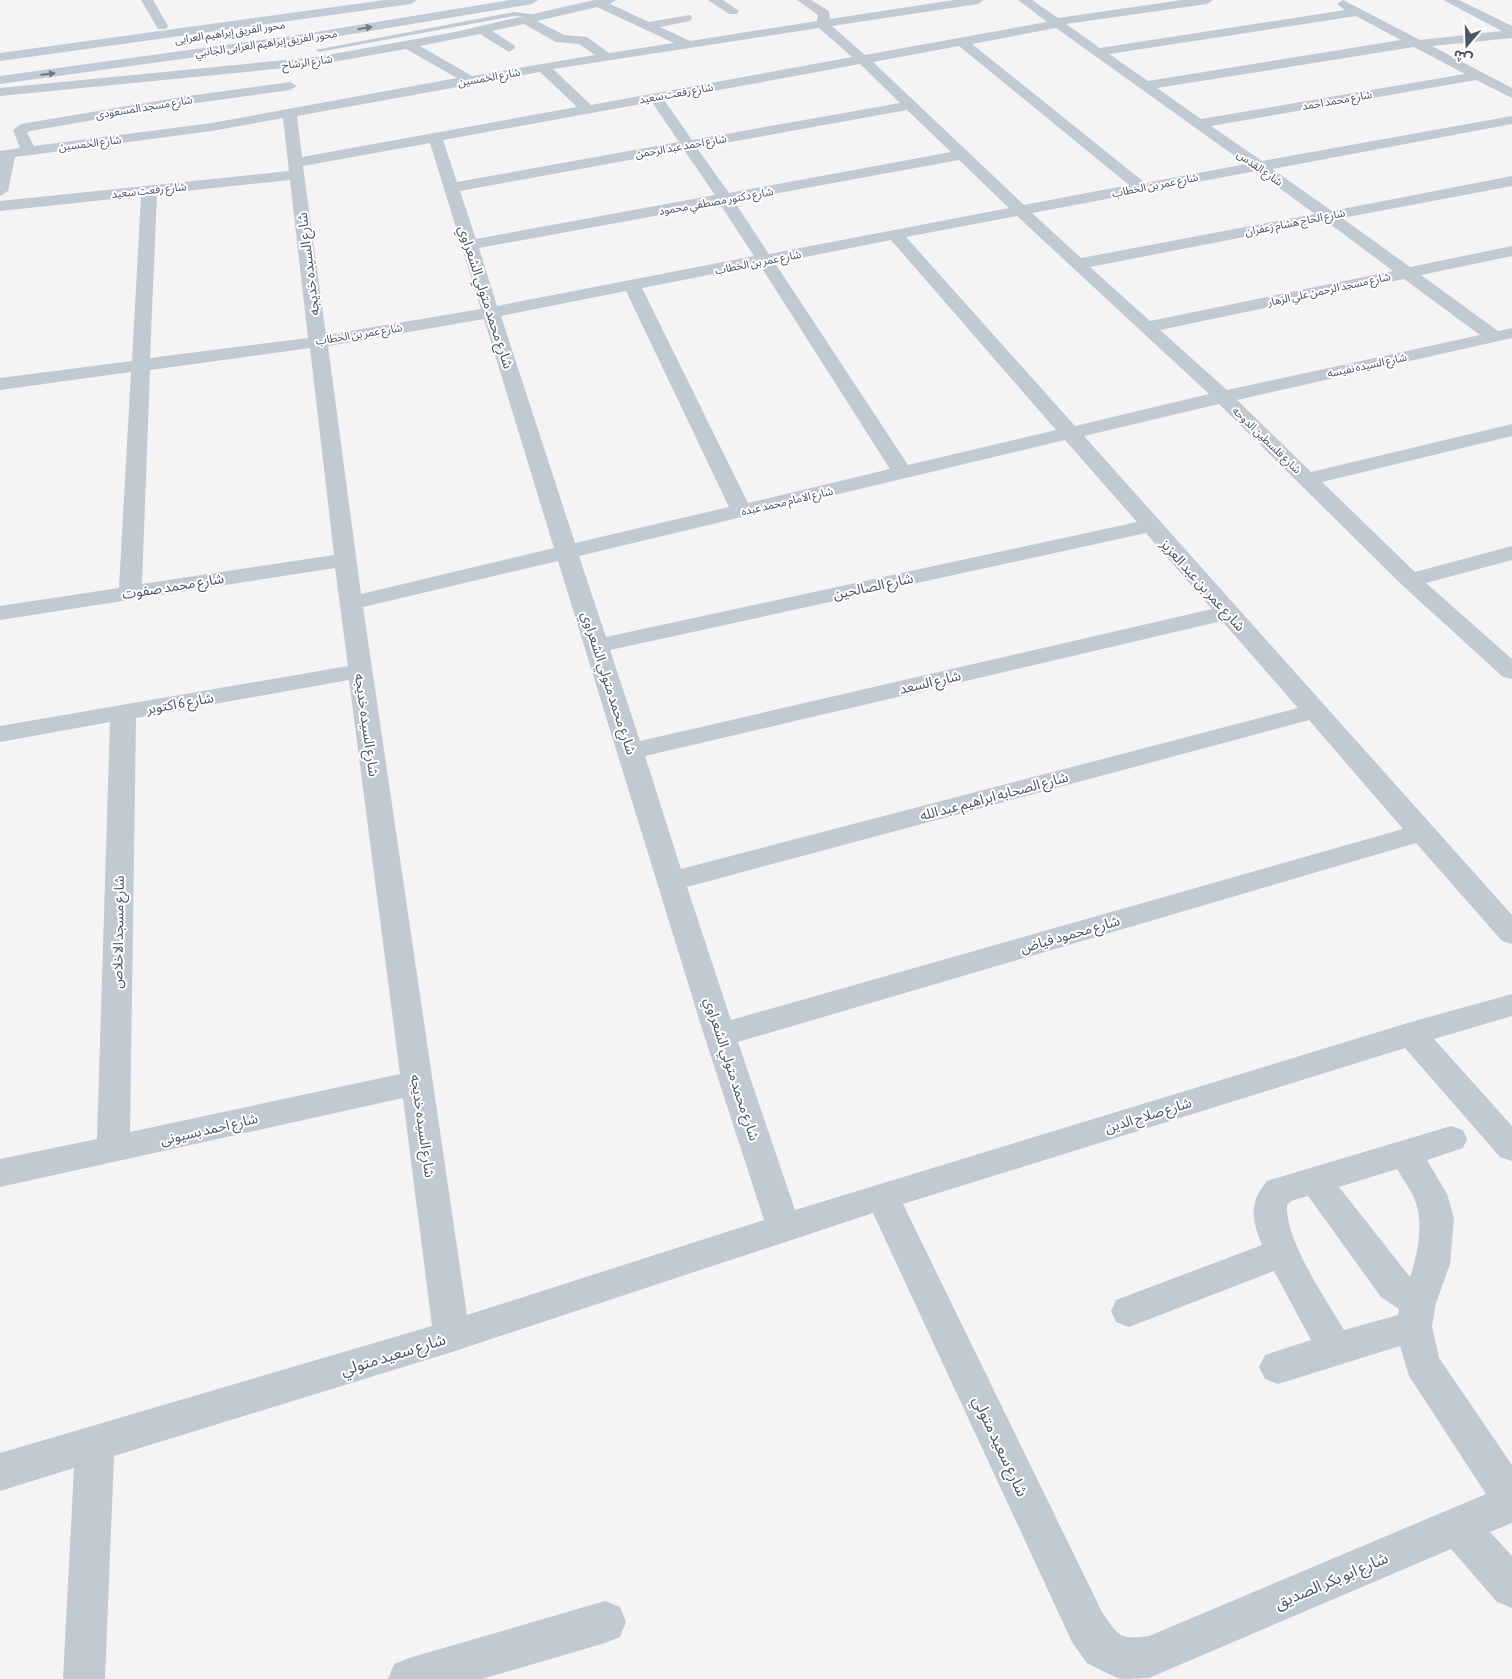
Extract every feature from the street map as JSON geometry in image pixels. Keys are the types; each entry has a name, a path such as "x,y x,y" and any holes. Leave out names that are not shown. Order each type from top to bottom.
{"main road":[{"name":"محور الفريق إبراهيم العرابى","path":"0,57 411,0"},
{"name":"محور الفريق إبراهيم العرابى","path":"0,64 460,0"},
{"name":"محور الفريق إبراهيم العرابى الجانبي","path":"0,80 262,44 532,0"},
{"path":"68,71 134,56 268,34 326,19"},
{"path":"0,47 162,26"}],"street":[{"path":"147,0 162,26"},
{"path":"714,0 733,11"},
{"path":"803,0 825,14 822,24"},
{"name":"شارع الخمسين","path":"4,154 188,130 543,67 822,24 938,3 978,0"},
{"name":"شارع القدس","path":"1024,0 1406,272 1503,335"},
{"name":"شارع رفعت سعيد","path":"0,206 149,190 296,169 435,137 1057,23 1207,0"},
{"path":"1335,0 1512,94"},
{"path":"1455,0 1512,30"},
{"path":"605,1 689,44"},
{"name":"شارع الرشاح","path":"0,92 279,66 409,45 605,1"},
{"path":"1097,52 1358,12"},
{"path":"651,26 686,18"},
{"path":"527,20 561,39 582,40 606,57"},
{"name":"شارع فلسطين الدوحه","path":"822,24 911,104 1077,264 1223,397 1410,580 1512,672"},
{"path":"482,30 509,48"},
{"path":"573,39 598,34"},
{"path":"1144,86 1416,43 1512,34"},
{"path":"961,41 1142,188"},
{"path":"262,44 279,66 301,110"},
{"path":"409,45 470,80"},
{"path":"543,67 587,109"},
{"name":"شارع محمد احمد","path":"1197,124 1478,76"},
{"name":"شارع مسجد المسعودى","path":"29,151 20,130 26,127 290,86"},
{"path":"40,88 57,122"},
{"path":"655,97 686,146 725,199 903,474"},
{"name":"شارع احمد عبد الرحمن","path":"451,188 911,104"},
{"name":"شارع السيده خديجه","path":"301,110 296,169 317,342 360,671 452,1336"},
{"name":"شارع عمر بن الخطاب","path":"0,384 317,342 492,312 1021,210 1512,120"},
{"name":"شارع محمد متولي الشعراوي","path":"435,137 632,751 720,1035 784,1228"},
{"path":"0,191 4,154"},
{"name":"شارع دكتور مصطفي محمود","path":"469,246 962,155"},
{"name":"شارع الحاج هشام زعفران","path":"1077,264 1512,181"},
{"path":"130,593 143,365 149,190"},
{"name":"شارع عمر بن عبد العزيز","path":"894,236 1070,433 1150,526 1229,612 1420,833 1512,934"},
{"name":"شارع مسجد الرحمن علي الزهار","path":"1146,327 1512,251"},
{"path":"632,286 742,512"},
{"name":"شارع السيده نفيسه","path":"1223,397 1503,335"},
{"name":"شارع الامام محمد عبده","path":"351,603 1223,397"},
{"path":"1307,479 1512,430"},
{"name":"شارع الصالحين","path":"597,646 1150,526"},
{"path":"1410,580 1512,553"},
{"name":"شارع محمد صفوت","path":"0,613 345,560"},
{"name":"شارع السعد","path":"632,751 1229,612"},
{"name":"شارع 6 اكتوبر","path":"0,734 360,671"},
{"name":"شارع الصحابه ابراهيم عبد الله","path":"672,881 1315,711"},
{"name":"شارع مسجد الاخلاص","path":"113,1150 123,713"},
{"name":"شارع محمود فياض","path":"720,1035 1420,833"},
{"name":"شارع صلاح الدين","path":"784,1228 882,1196 1411,1034 1512,1005"},
{"path":"1411,1034 1512,1148"},
{"name":"شارع احمد بسيونى","path":"0,1173 417,1083"},
{"path":"1336,1350 1283,1252 1270,1210 1272,1199 1280,1191 1451,1139"},
{"path":"1405,1153 1430,1194 1437,1218 1432,1264 1416,1314 1422,1364 1512,1499"},
{"path":"1315,1180 1416,1314"},
{"name":"شارع سعيد متولي","path":"882,1196 1087,1628 1102,1648 1126,1660 1149,1656"},
{"name":"شارع سعيد متولي","path":"0,1472 452,1336 784,1228"},
{"path":"1129,1311 1283,1252"},
{"path":"1278,1367 1336,1350 1416,1314"},
{"path":"84,1679 95,1443"},
{"name":"شارع ابو بكر الصديق","path":"1149,1656 1512,1503"},
{"path":"1458,1526 1512,1587"},
{"path":"409,1679 605,1622"}],"lane":[{"path":"319,50 514,14 544,16"}]}
